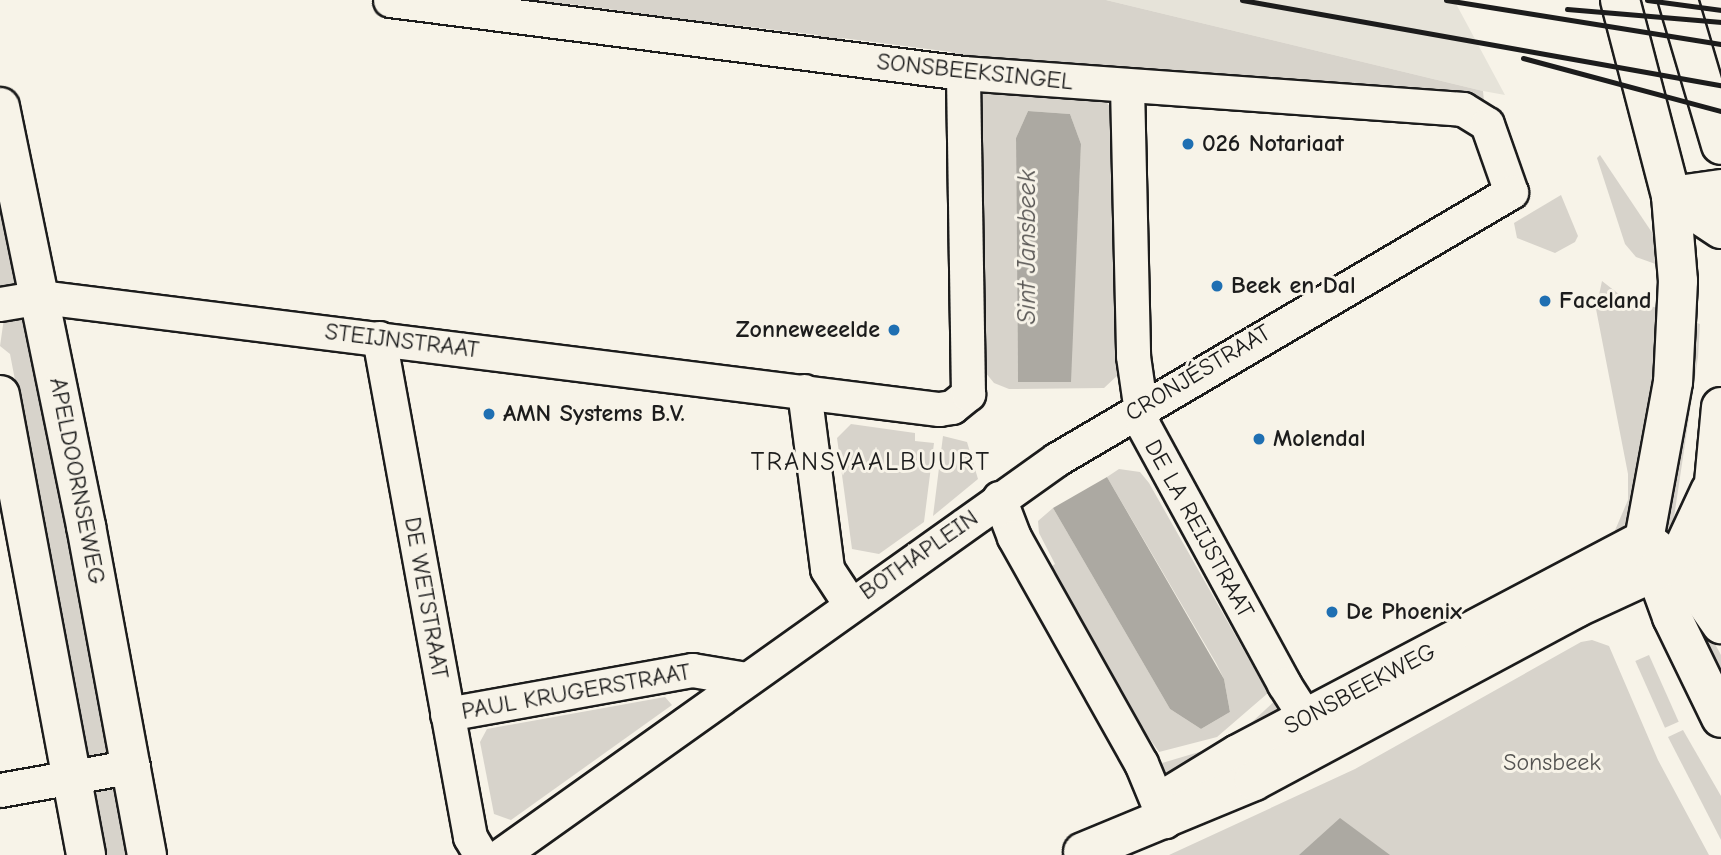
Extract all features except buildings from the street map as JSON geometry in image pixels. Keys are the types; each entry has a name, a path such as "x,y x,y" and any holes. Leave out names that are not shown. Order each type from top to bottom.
{"main road":[{"path":"1620,0 1671,196 1678,281 1663,554 1672,617 1721,718"},
{"path":"1678,0 1721,145"},
{"name":"APELDOORNSEWEG","path":"0,107 41,297 133,766 147,855"},
{"path":"1671,196 1721,189"},
{"path":"1671,196 1721,229"},
{"path":"0,395 86,855"},
{"path":"1721,407 1710,491 1709,537 1721,590"},
{"path":"1663,554 1710,491"},
{"path":"1663,554 1721,624"},
{"name":"SONSBEEKWEG","path":"1314,731 1597,599 1663,554"},
{"name":"SONSBEEKWEG","path":"1081,853 1663,554"},
{"path":"1597,599 1639,601 1672,617"}],"street":[{"name":"SONSBEEKSINGEL","path":"390,0 620,32 963,73 1463,109 1479,115 1490,129 1511,192"},
{"path":"804,391 939,409 960,403 968,394 963,73"},
{"name":"DE LA REIJSTRAAT","path":"1127,86 1133,356 1139,407 1148,440 1314,731"},
{"name":"CRONJÉSTRAAT","path":"999,498 1139,407 1511,192"},
{"name":"STEIJNSTRAAT","path":"0,304 41,297 804,391"},
{"name":"DE WETSTRAAT","path":"379,338 470,837 481,855"},
{"name":"BOTHAPLEIN","path":"804,391 827,569 850,604 999,498"},
{"path":"999,498 1014,537 1141,763 1161,812"},
{"name":"PAUL KRUGERSTRAAT","path":"501,855 850,604"},
{"name":"PAUL KRUGERSTRAAT","path":"447,715 692,670 746,679"},
{"path":"0,790 133,766"}],"shaded area":[{"path":"1106,0 1454,0 1505,95 1483,91"}],"green space":[{"path":"530,0 1106,0 1483,91 1484,101 965,65 951,52 842,38 840,47 818,44 818,35 708,22 706,31 680,27 680,19 570,4 568,13 544,11 544,2"},
{"path":"990,88 1104,99 1117,116 1119,374 1104,388 1009,389 994,383 976,361 976,97","holes":["1028,111 1070,114 1081,144 1070,382 1018,381 1016,138"]},
{"path":"1600,155 1653,234 1661,266 1636,257 1625,244 1597,158"},
{"path":"0,186 21,283 0,289"},
{"path":"1561,195 1578,236 1575,242 1555,253 1517,238 1514,223"},
{"path":"1602,281 1620,295 1668,312 1631,512 1618,537 1613,535 1628,500 1628,474 1596,309"},
{"path":"29,315 112,753 90,758 85,756 74,736 81,724 10,354 0,346 4,318"},
{"path":"1687,320 1700,324 1698,357 1673,524 1665,531"},
{"path":"851,424 915,433 915,441 934,443 924,522 879,554 852,549 837,438"},
{"path":"943,436 967,442 978,479 933,516"},
{"path":"1119,469 1140,472 1149,483 1268,693 1217,737 1159,752 1147,735 1143,736 1051,567 1055,564 1039,533 1038,521 1053,508 1170,709 1201,729 1230,712 1224,679 1216,663 1107,477"},
{"path":"1707,629 1721,655 1721,691 1695,634"},
{"name":"Sonsbeek","path":"1592,640 1609,646 1658,760 1709,855 1169,855 1355,769 1581,642"},
{"path":"1649,655 1679,722 1665,728 1635,661"},
{"path":"1281,695 1290,712 1237,736"},
{"path":"665,697 672,705 511,820 494,814 480,742 487,729"},
{"path":"1683,730 1721,796 1721,840 1668,737"},
{"path":"1226,744 1163,785 1152,766"},
{"path":"118,784 130,855 104,855 89,792"}],"water":[{"name":"Sint Jansbeek","path":"1028,111 1070,114 1081,144 1071,382 1018,382 1016,138"},
{"path":"1107,477 1224,679 1230,712 1201,729 1170,709 1053,508"},
{"path":"1340,818 1390,855 1299,855"}],"railway":[{"path":"1242,0 1721,85"},
{"path":"1446,0 1721,44"},
{"path":"1647,0 1721,10"},
{"path":"1567,9 1721,22"},
{"path":"1523,58 1721,111"}],"place":[{"name":"026 Notariaat","path":"1188,144"},
{"name":"Beek en Dal","path":"1217,286"},
{"name":"Faceland","path":"1545,301"},
{"name":"Zonneweeelde","path":"894,330"},
{"name":"AMN Systems B.V.","path":"489,414"},
{"name":"Molendal","path":"1259,439"},
{"name":"De Phoenix","path":"1332,612"}],"district":[{"name":"TRANSVAALBUURT","path":"871,463"}]}
